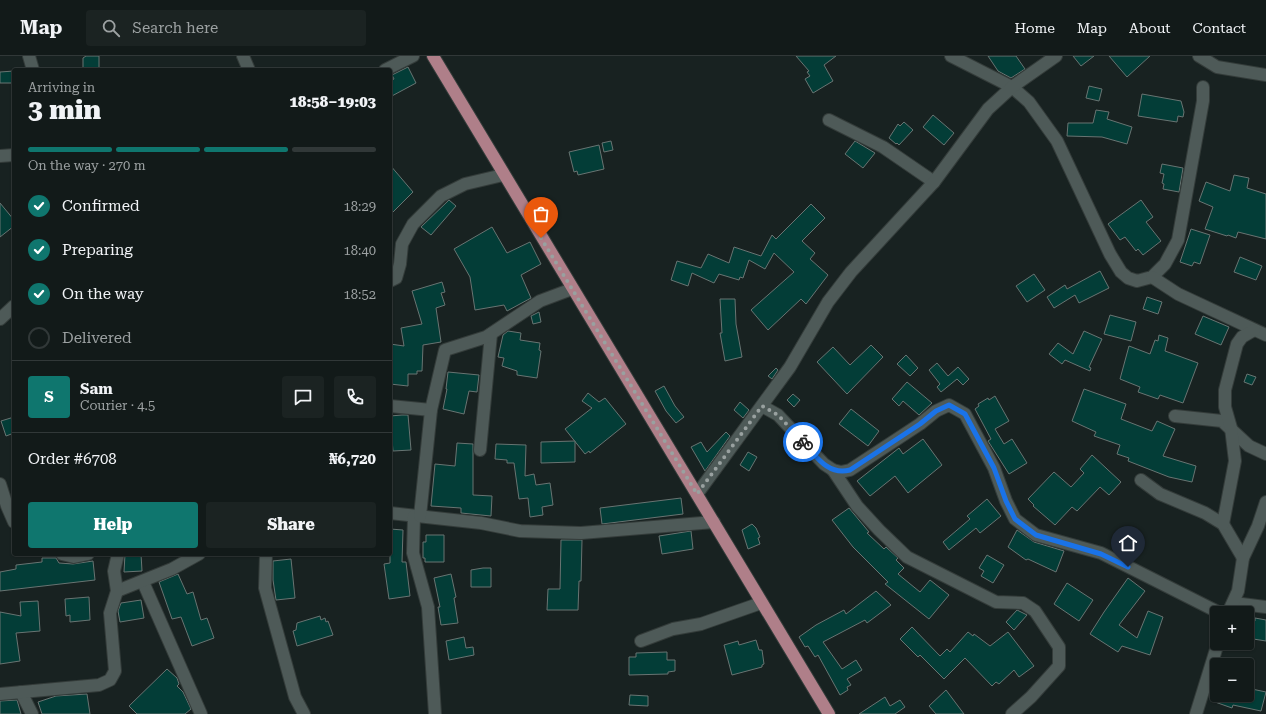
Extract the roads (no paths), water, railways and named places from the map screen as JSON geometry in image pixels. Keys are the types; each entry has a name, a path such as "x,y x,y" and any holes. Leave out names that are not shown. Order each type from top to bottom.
{"main road":[{"path":"433,56 503,175 714,522 828,714"}],"street":[{"path":"29,56 32,68"},
{"path":"243,56 248,68"},
{"path":"389,68 413,56"},
{"path":"951,56 1012,87 1029,102 1057,140 1097,225 1102,240 1121,272 1128,278 1137,281 1152,276 1165,264 1178,240 1203,101 1204,87"},
{"path":"697,494 790,367 828,302 851,272 934,182 988,109 1012,87 1056,56"},
{"path":"1199,56 1217,67 1266,75"},
{"path":"829,120 883,147 934,182"},
{"path":"0,156 12,155"},
{"path":"392,280 396,278 400,264 402,244 413,224 441,196 465,184 503,175"},
{"path":"1152,276 1178,294 1266,335"},
{"path":"435,714 428,607 412,553 431,410 444,350 486,337 540,301 572,289"},
{"path":"0,320 12,308"},
{"path":"1223,524 1235,461 1231,428 1225,406 1225,390 1237,344 1242,337 1254,330"},
{"path":"480,450 491,334"},
{"path":"762,406 778,415 824,464 833,470 841,472 850,470 920,424 936,411 949,405 965,414 994,468 1006,501 1015,519 1036,535 1101,554 1210,608"},
{"path":"392,406 431,410"},
{"path":"1175,416 1222,421 1231,428 1240,439 1266,454"},
{"path":"833,470 857,506 907,557 996,602 1023,603 1035,611 1059,647 1059,666 1031,697 1012,714"},
{"path":"1141,480 1160,494 1205,513 1223,524 1243,558"},
{"path":"0,484 12,517"},
{"path":"1232,606 1238,591 1243,558 1258,526 1266,502"},
{"path":"392,513 481,523 520,531 581,533 714,522"},
{"path":"0,694 99,685 110,680 115,671 110,613 117,591 114,571 118,556"},
{"path":"117,591 143,582 172,569 195,556"},
{"path":"266,556 265,588 295,697 304,714"},
{"path":"143,582 201,714"},
{"path":"640,641 673,629 701,624 761,603"},
{"path":"1254,607 1266,607"},
{"path":"1197,714 1216,650"},
{"path":"21,692 32,714"}]}
